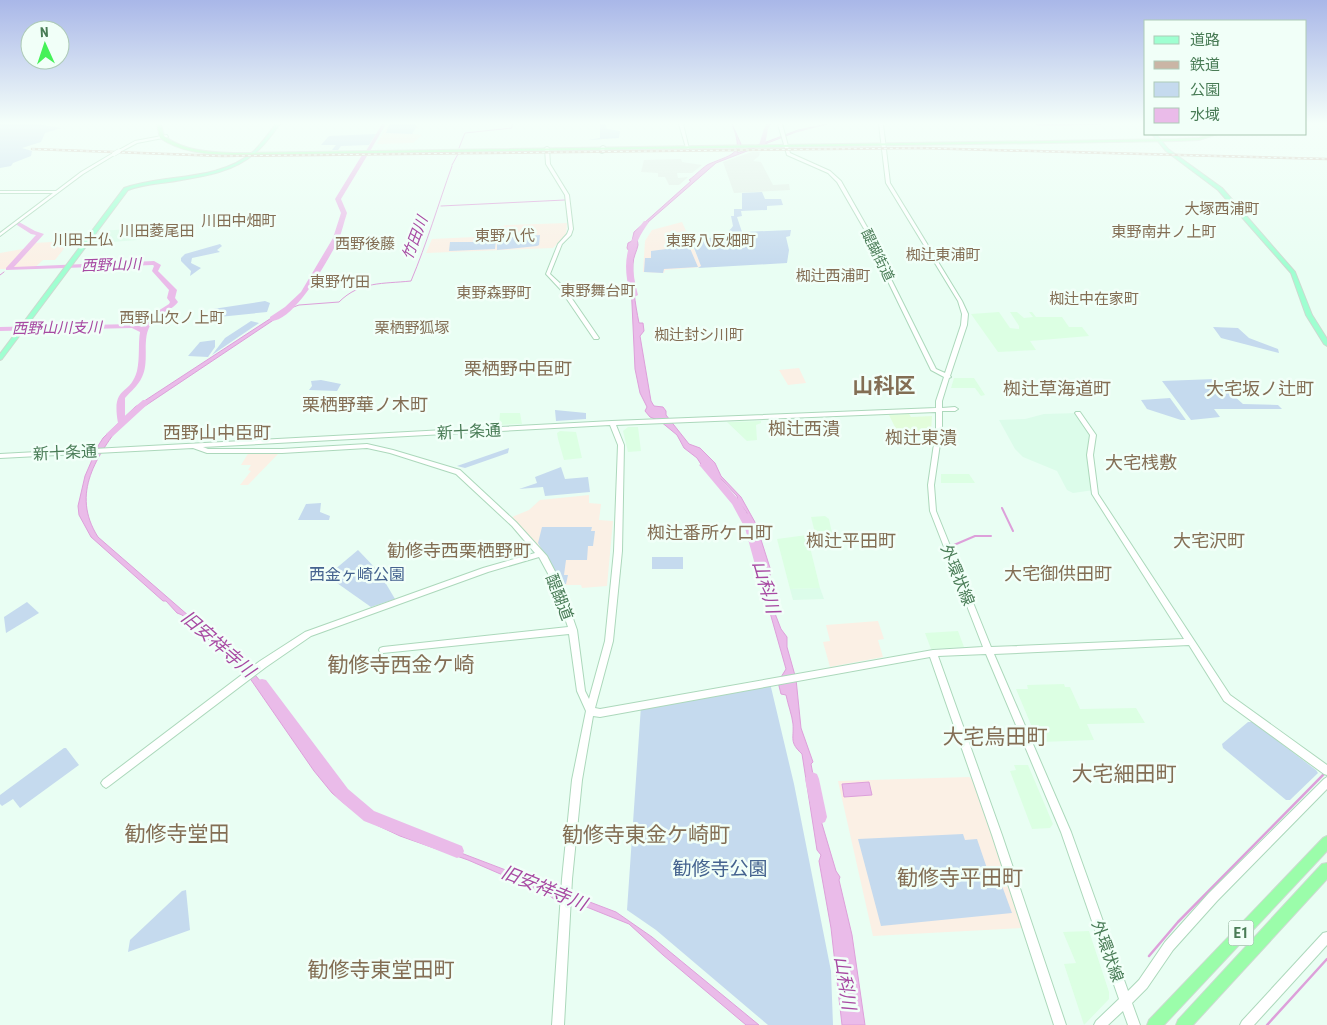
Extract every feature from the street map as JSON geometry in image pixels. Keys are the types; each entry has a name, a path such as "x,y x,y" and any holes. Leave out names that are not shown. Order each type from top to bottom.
{"highway":[{"name":"E1","path":"1154,1025 1327,842"},
{"name":"E1","path":"1183,1025 1327,869"}],"main road":[{"path":"0,358 127,188 217,172"},
{"path":"1197,172 1220,189 1293,272 1310,315 1327,344"}],"street":[{"path":"0,235 84,172"},
{"path":"553,172 567,195 571,229 570,234 560,244 548,274 562,288 596,338"},
{"name":"醍醐街道","path":"829,172 839,181 854,211 873,240 882,265 934,370 948,377"},
{"name":"外環状線","path":"887,172 888,183 964,310 964,325 948,377 941,392 939,430 931,485 932,511 1066,832 1134,1025"},
{"path":"0,192 57,192"},
{"name":"新十条通","path":"0,456 612,423 939,408 955,409"},
{"path":"1078,413 1093,435 1090,455 1095,494 1232,702 1327,771"},
{"path":"558,1025 567,883 577,780 590,711 609,640 618,551 621,445 612,423"},
{"name":"醍醐道","path":"192,446 204,450 230,451 302,450 367,446 458,472 514,524 540,554 556,581 573,630 581,691 590,711"},
{"path":"106,783 238,682 300,638 321,628 486,570 540,554"},
{"path":"383,650 573,630"},
{"path":"590,711 600,713 933,653 1191,642"},
{"path":"933,653 997,835 1060,1025"},
{"path":"1100,1025 1142,984 1169,946 1213,897 1327,782"},
{"path":"1246,1025 1327,937"}],"shaded area":[{"path":"641,172 693,172 677,173 678,178 688,177 679,185 669,185 665,177 658,177 658,173"},
{"path":"726,172 766,172 773,185 789,184 790,190 734,193"},
{"path":"682,222 702,267 665,270 664,273 643,272 645,241 652,230"},
{"path":"567,223 566,235 553,248 426,253 432,239 496,236 497,227 507,225"},
{"path":"146,228 141,233 122,235 142,235 137,240 88,244 98,231"},
{"path":"70,241 55,260 43,260 33,269 0,269 0,253 28,248 33,243"},
{"path":"999,312 1010,328 1019,329 1010,312 1017,312 1024,318 1033,317 1029,312 1032,312 1036,317 1062,317 1069,327 1082,327 1089,336 1030,341 1036,350 998,352 971,314"},
{"path":"799,368 806,383 788,385 779,370"},
{"path":"954,378 974,378 985,395 981,396 975,388 951,388"},
{"path":"500,413 520,413 522,424 499,425"},
{"path":"1078,413 1093,435 1090,455 1094,490 1073,493 1067,490 1057,471 1023,457 1015,449 999,420 1025,419 1044,414"},
{"path":"909,414 911,417 932,416 931,432 913,435 904,434 896,429 889,415"},
{"path":"761,421 761,423 756,425 757,440 747,441 727,422"},
{"path":"628,427 638,427 641,451 628,452 623,431"},
{"path":"560,431 576,432 582,458 564,460 557,433"},
{"path":"249,452 279,453 248,485 240,485 251,471 248,470 251,465 241,465"},
{"path":"941,474 969,474 975,483 941,483"},
{"path":"589,495 589,503 601,504 599,520 613,521 607,586 582,588 581,585 560,585 535,543 512,517 529,510 540,500"},
{"path":"825,516 829,519 832,533 815,533 811,517"},
{"path":"807,535 820,588 790,589 777,539"},
{"path":"820,588 824,599 793,600 790,589"},
{"path":"878,621 884,639 878,640 883,657 830,667 823,642 830,641 826,625"},
{"path":"958,631 964,647 931,649 925,633"},
{"path":"1064,684 1065,687 1070,687 1080,709 1136,708 1145,723 1087,724 1094,740 1041,742 1037,739 1016,689 1028,689 1027,685"},
{"path":"1014,765 1028,765 1053,824 1050,828 1032,829 1010,771 1016,770"},
{"path":"969,777 974,780 1022,928 873,936 838,781"},
{"path":"1089,931 1109,992 1109,999 1084,1025 1064,964 1076,963 1063,932"}],"green space":[{"path":"762,192 765,199 781,199 783,205 767,206 767,210 741,211 742,216 737,217 742,232 791,230 790,236 786,237 789,250 787,263 698,268 701,266 691,240 714,237 730,230 733,226 731,216 734,216 734,209 742,209 742,193"},
{"path":"540,235 539,245 537,246 497,250 497,238"},
{"path":"486,239 496,239 495,249 449,251 450,242 485,242"},
{"path":"220,244 222,246 217,250 220,252 192,258 191,263 201,268 190,276 191,271 181,261 181,258 185,254"},
{"path":"689,246 698,267 664,269 663,273 644,272 645,258 651,258 651,251"},
{"path":"265,301 270,303 267,312 209,318 209,311 213,309"},
{"path":"251,321 259,323 212,355 225,338"},
{"path":"1213,327 1238,328 1249,338 1278,349 1279,353 1221,338"},
{"path":"215,340 215,347 208,357 188,356 200,342"},
{"path":"1215,379 1243,404 1278,405 1282,409 1214,409 1220,417 1191,420 1162,381"},
{"path":"321,380 341,384 337,391 309,390 312,386 311,381"},
{"path":"1170,398 1186,420 1147,409 1141,400"},
{"path":"555,410 586,413 586,419 556,421"},
{"path":"509,448 508,453 465,468 457,466"},
{"path":"561,467 565,479 588,477 590,492 545,496 543,487 519,489 537,483 535,477"},
{"path":"321,503 320,512 330,516 329,520 298,520 306,504"},
{"path":"542,527 592,527 591,531 595,531 593,546 588,546 587,560 566,560 564,575 568,575 566,584 562,584 538,543"},
{"name":"西金ヶ崎公園","path":"358,550 379,572 395,599 371,607 327,576"},
{"path":"652,557 683,557 683,569 652,569"},
{"path":"27,602 39,613 6,633 4,617"},
{"name":"勧修寺公園","path":"770,683 794,784 831,971 833,1025 768,1025 656,930 627,910 641,706"},
{"path":"1248,722 1253,722 1318,773 1290,800 1286,800 1223,748 1222,744"},
{"path":"64,748 79,765 20,808 13,799 2,806 0,804 0,795"},
{"path":"963,834 965,840 977,839 992,883 1001,883 1012,913 881,926 858,839"},
{"path":"186,890 190,930 128,952 130,940 182,891"}],"water":[{"path":"699,172 706,172 636,234 638,245 633,261 635,301 639,323 643,323 644,331 640,336 651,401 654,406 663,407 666,415 689,444 700,448 715,463 721,476 741,497 756,524 771,571 768,582 769,598 781,629 787,637 787,647 796,679 801,728 813,762 811,764 815,785 814,797 836,871 840,877 839,880 852,935 865,1025 842,1025 831,928 819,861 821,855 817,850 802,754 794,743 791,714 786,695 781,694 778,682 786,669 761,581 762,559 756,542 750,538 753,529 744,521 747,513 738,501 737,496 721,479 706,472 697,458 684,448 677,435 660,421 650,417 645,411 647,407 640,393 635,369 630,261 633,258 627,248 628,243 632,241 634,232 691,181 689,180"},
{"path":"282,311 284,313 124,420 105,447 90,476 86,505 90,521 98,537 250,669 267,689 271,701 285,715 288,724 326,776 347,799 377,821 616,912 652,937 759,1025 746,1025 629,924 584,906 555,900 549,895 468,860 400,836 366,820 332,793 314,771 249,677 182,615 177,613 166,601 163,601 91,537 79,515 78,506 85,476 103,438 135,407"},
{"path":"869,782 872,795 844,797 842,784"}],"waterway":[{"name":"旧安祥寺川","path":"273,319 288,309 304,293 336,238 344,213 338,199 354,172"},
{"name":"竹田川","path":"288,309 299,305 339,302 355,290 372,285 411,281 450,172"},
{"path":"441,206 565,200"},
{"name":"山科川","path":"634,295 629,257 634,240 646,222"},
{"name":"西野山川","path":"19,224 33,233 41,234 8,269 154,263 158,265 155,271 173,290 171,298 174,302 172,305 152,317 147,323 143,335 142,363 139,376 121,398 120,411 122,423"},
{"path":"0,275 4,272"},
{"name":"西野山川支川","path":"0,329 133,326 143,330"},
{"name":"旧安祥寺川","path":"110,434 146,402"},
{"name":"山科川","path":"704,465 736,502 750,528 765,583"},
{"path":"1002,508 1013,531"},
{"path":"954,545 975,536 991,536"},
{"name":"旧安祥寺川","path":"262,684 343,794 369,816 457,851"},
{"path":"1149,956 1178,922 1327,771"},
{"name":"山科川","path":"812,779 820,817"},
{"path":"1267,1025 1327,959"}],"district":[{"name":"大塚西浦町","path":"1222,209"},
{"name":"川田中畑町","path":"239,221"},
{"name":"川田菱尾田","path":"157,231"},
{"name":"東野南井ノ上町","path":"1164,232"},
{"name":"東野八代","path":"505,236"},
{"name":"川田土仏","path":"83,240"},
{"name":"東野八反畑町","path":"711,241"},
{"name":"西野後藤","path":"365,244"},
{"name":"椥辻東浦町","path":"943,255"},
{"name":"椥辻西浦町","path":"833,276"},
{"name":"東野竹田","path":"340,282"},
{"name":"東野舞台町","path":"598,291"},
{"name":"東野森野町","path":"494,293"},
{"name":"椥辻中在家町","path":"1094,299"},
{"name":"西野山欠ノ上町","path":"172,318"},
{"name":"栗栖野狐塚","path":"412,328"},
{"name":"椥辻封シ川町","path":"699,335"},
{"name":"栗栖野中臣町","path":"518,369"},
{"name":"山科区","path":"884,386"},
{"name":"椥辻草海道町","path":"1057,389"},
{"name":"大宅坂ノ辻町","path":"1260,389"},
{"name":"栗栖野華ノ木町","path":"365,405"},
{"name":"椥辻西潰","path":"804,429"},
{"name":"西野山中臣町","path":"217,433"},
{"name":"椥辻東潰","path":"921,438"},
{"name":"大宅桟敷","path":"1141,463"},
{"name":"椥辻番所ケ口町","path":"710,533"},
{"name":"椥辻平田町","path":"851,541"},
{"name":"大宅沢町","path":"1209,541"},
{"name":"勧修寺西栗栖野町","path":"459,551"},
{"name":"大宅御供田町","path":"1058,574"},
{"name":"勧修寺西金ケ崎","path":"401,665"},
{"name":"大宅烏田町","path":"995,737"},
{"name":"大宅細田町","path":"1124,774"},
{"name":"勧修寺堂田","path":"177,834"},
{"name":"勧修寺東金ケ崎町","path":"646,835"},
{"name":"勧修寺平田町","path":"960,878"},
{"name":"勧修寺東堂田町","path":"381,970"}]}
